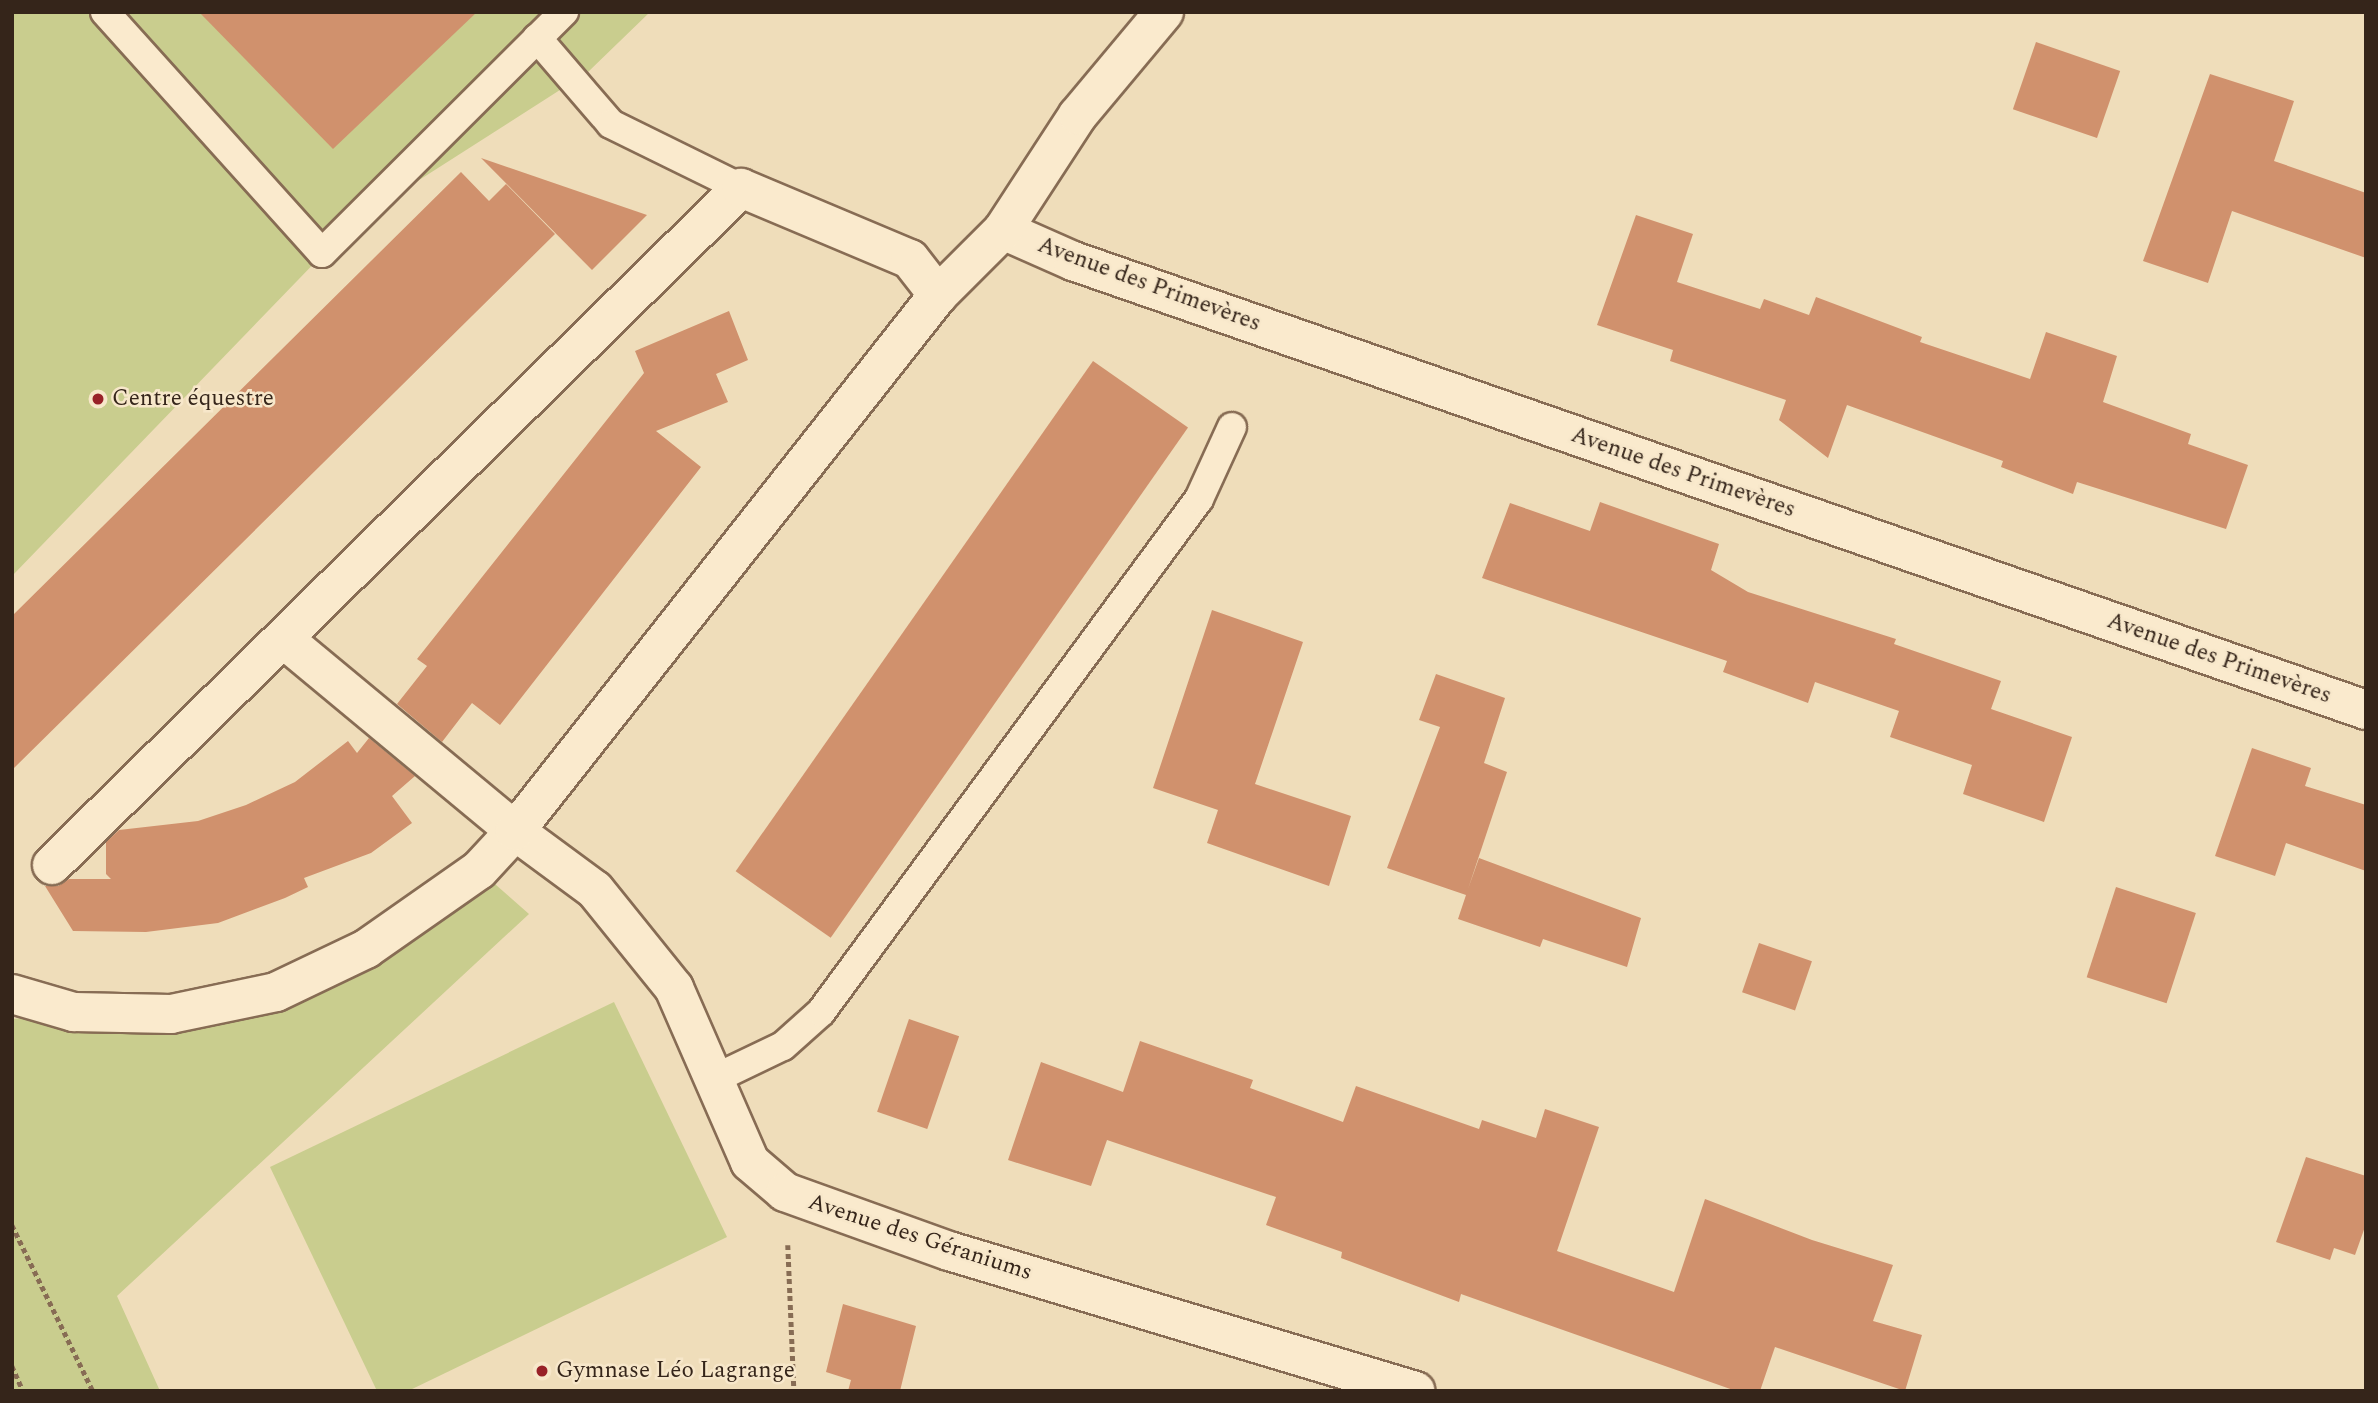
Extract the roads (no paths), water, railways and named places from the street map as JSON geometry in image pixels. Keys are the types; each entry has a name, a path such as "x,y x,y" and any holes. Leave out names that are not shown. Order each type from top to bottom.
{"street":[{"path":"12,994 74,1012 171,1014 276,992 366,949 479,870 515,831 939,295 1003,230 1078,115 1164,12"},
{"path":"52,865 285,640 741,188 910,259 939,295"},
{"name":"Avenue des Primevères","path":"1003,230 1073,261 2366,710"},
{"name":"Avenue des Géraniums","path":"285,640 515,831 595,890 674,988 750,1162 785,1192 949,1251 1348,1380 1415,1391"}],"lane":[{"path":"105,12 322,253 564,12"},
{"path":"537,38 611,124 741,188"},
{"path":"714,1079 783,1046 821,1012 1199,499 1232,427"}],"place":[{"name":"Centre équestre","path":"98,399"},
{"name":"Gymnase Léo Lagrange","path":"542,1371"}]}
